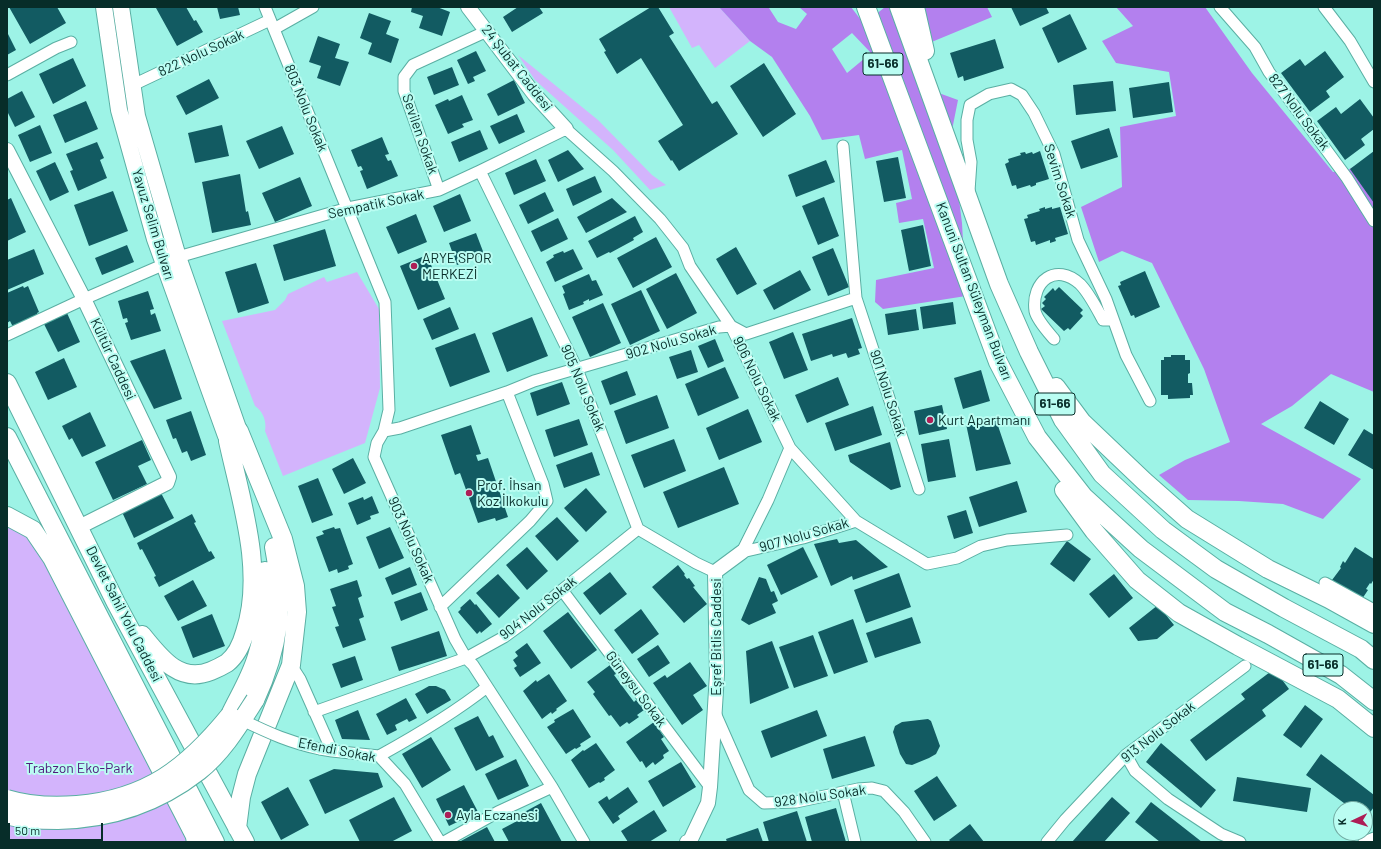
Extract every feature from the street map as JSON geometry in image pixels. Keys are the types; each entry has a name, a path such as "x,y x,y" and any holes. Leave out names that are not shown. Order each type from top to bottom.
{"main road":[{"name":"Yavuz Selim Bulvarı","path":"104,7 118,110 155,238 231,436"},
{"name":"Yavuz Selim Bulvarı","path":"121,7 137,116 231,436"},
{"name":"61-66","path":"853,7 868,32 910,123"},
{"name":"Kanuni Sultan Süleyman Bulvarı","path":"866,7 998,362 1037,437 1084,497 1141,549 1225,612 1341,675 1374,701"},
{"name":"Kanuni Sultan Süleyman Bulvarı","path":"899,7 999,284 1029,352 1063,420 1102,474 1164,530 1216,569 1284,608 1362,649 1374,660"},
{"name":"61-66","path":"915,7 931,76 938,117"},
{"name":"61-66","path":"972,292 989,350 1009,406 1039,456 1094,531 1137,580 1180,613 1238,646 1338,699 1374,728"},
{"name":"61-66","path":"1029,352 1082,422 1144,481 1187,519 1268,569 1329,599 1374,624"},
{"name":"Devlet Sahil Yolu Caddesi","path":"7,383 116,603 241,835"},
{"path":"116,603 166,663 181,672 198,674 207,672 227,663 235,654 247,626 254,581 249,540 231,436"},
{"path":"231,436 284,539 295,586 297,612 291,665 248,774 241,797 241,835"},
{"path":"7,799 38,805 63,806 98,803 129,795 160,780 187,761 255,700 264,680 277,632 279,583 278,566 272,536 231,436"},
{"path":"7,815 38,820 68,819 98,817 134,807 165,793 199,771 226,744 257,656 266,600 265,570 260,541 231,436"},
{"name":"Devlet Sahil Yolu Caddesi","path":"7,437 215,842"},
{"path":"7,516 33,530 52,558 197,841"}],"street":[{"name":"822 Nolu Sokak","path":"132,86 270,15 313,7"},
{"name":"24 Şubat Caddesi","path":"468,7 534,94 566,129"},
{"name":"827 Nolu Sokak","path":"1220,7 1255,47 1269,72 1347,178 1374,221"},
{"path":"1324,7 1350,40 1374,82"},
{"name":"803 Nolu Sokak","path":"270,15 348,208"},
{"name":"Sevilen Sokak","path":"439,190 404,91 404,77 414,65 487,31"},
{"path":"7,75 56,48 71,42"},
{"name":"Sevim Sokak","path":"968,198 971,162 967,140 967,120 970,105 989,94 1011,89 1022,95 1034,113 1054,154 1078,240 1106,299 1126,355 1150,401"},
{"name":"Sempatik Sokak","path":"178,257 348,208 439,190 566,129"},
{"name":"906 Nolu Sokak","path":"566,129 660,218 683,248 690,266 731,326 790,448 856,521"},
{"path":"843,146 856,298"},
{"name":"Kültür Caddesi","path":"7,150 84,299 169,477 167,483 79,527"},
{"name":"905 Nolu Sokak","path":"480,171 577,369 638,528"},
{"name":"903 Nolu Sokak","path":"348,208 385,302 389,410 384,430 374,457 455,639 466,658 473,665 552,787 584,842"},
{"path":"7,335 84,299 158,267 165,266"},
{"path":"1054,339 1045,329 1035,312 1036,291 1044,279 1057,274 1069,276 1080,285 1103,320 1113,320"},
{"name":"902 Nolu Sokak","path":"384,430 400,428 534,381 719,327 731,326 746,334 856,298"},
{"name":"901 Nolu Sokak","path":"856,298 919,489"},
{"path":"440,607 530,521 547,501 543,484 506,392"},
{"name":"Eşref Bitlis Caddesi","path":"689,842 708,803 710,787 717,674 715,572 742,552 768,500 790,448"},
{"name":"907 Nolu Sokak","path":"742,552 803,538 856,521 927,564 957,558 981,546 1007,540 1067,535"},
{"path":"638,528 696,563 715,572"},
{"name":"904 Nolu Sokak","path":"314,712 466,658 504,637 526,621 638,528"},
{"path":"1325,584 1374,610"},
{"name":"Güneysu Sokak","path":"562,590 710,787"},
{"path":"291,665 300,679 332,751"},
{"name":"913 Nolu Sokak","path":"1047,842 1065,820 1126,755 1244,666"},
{"path":"379,756 427,729 487,687"},
{"name":"928 Nolu Sokak","path":"715,713 749,790 764,803 796,802 858,789 872,788 884,791 904,812 925,842"},
{"name":"Efendi Sokak","path":"236,717 273,736 300,745 332,751 379,756 405,784 440,842"},
{"path":"1126,755 1135,771 1168,799 1221,834 1240,842"},
{"path":"444,842 498,812 552,787"},
{"path":"843,792 855,842"},
{"path":"1364,842 1374,838"}],"green space":[{"path":"669,7 719,7 750,41 715,68 699,45 692,48"},
{"path":"518,55 598,120 652,175 666,185 650,190 613,150 535,80"},
{"path":"357,272 379,309 380,388 365,443 283,476 265,431 264,417 255,406 222,321 275,310 285,300 288,294 324,277 327,282"},
{"name":"Trabzon Eko-Park","path":"7,516 33,530 185,835 186,842 7,842"}],"shaded area":[{"path":"719,7 769,7 778,22 796,29 807,14 799,7 851,7 864,24 885,7 987,7 992,17 922,46 936,92 958,100 951,135 962,223 966,296 883,309 875,302 876,280 934,268 923,219 899,223 896,203 912,199 902,150 865,159 859,135 822,140 810,116 772,57 750,41","holes":["852,33 871,53 847,73 832,49"]},
{"path":"1116,7 1205,7 1252,73 1333,172 1348,170 1374,155 1374,392 1331,374 1292,406 1261,424 1361,479 1323,519 1283,504 1188,500 1159,475 1185,460 1230,442 1204,369 1152,263 1122,251 1099,262 1081,207 1122,187 1120,127 1176,116 1169,72 1116,63 1102,41 1133,26"}],"building":[{"path":"9,7 57,7 66,23 30,44"},
{"path":"186,7 194,21 196,20 203,32 177,46 156,8"},
{"path":"217,7 238,7 240,15 220,19"},
{"path":"412,7 437,7 450,12 442,36 419,28 423,16 411,12"},
{"path":"518,7 539,7 543,13 512,32 503,17"},
{"path":"651,7 658,7 674,33 669,36 712,104 717,101 738,134 679,171 658,141 683,125 641,58 617,74 604,52 606,51 599,39"},
{"path":"1011,7 1046,7 1049,13 1020,26"},
{"path":"369,13 391,21 386,34 399,39 391,63 368,54 372,43 360,38"},
{"path":"1070,14 1087,49 1058,63 1042,28"},
{"path":"7,32 16,50 7,55"},
{"path":"318,36 340,44 335,58 349,62 340,86 317,78 321,66 309,62"},
{"path":"995,39 1004,68 964,81 963,76 958,78 950,53"},
{"path":"476,51 486,71 473,77 475,81 468,84 457,60"},
{"path":"1325,51 1344,77 1326,91 1330,97 1310,112 1281,73 1300,59 1305,66"},
{"path":"73,58 86,86 53,104 39,74"},
{"path":"764,63 796,114 763,137 730,86"},
{"path":"452,67 459,85 434,95 427,77"},
{"path":"209,79 219,98 186,115 176,96"},
{"path":"514,80 525,103 498,116 487,94"},
{"path":"1113,81 1116,111 1076,115 1073,85"},
{"path":"1169,82 1173,112 1133,118 1129,88"},
{"path":"22,91 35,117 15,127 7,111 7,99"},
{"path":"462,95 473,120 462,124 464,127 448,134 435,105"},
{"path":"1360,99 1374,118 1374,129 1361,139 1365,145 1345,160 1317,121 1336,107 1341,114"},
{"path":"86,101 98,129 65,143 53,115"},
{"path":"517,114 525,132 499,144 490,126"},
{"path":"40,125 52,153 30,162 18,135"},
{"path":"222,125 229,156 195,163 188,133"},
{"path":"282,126 294,154 259,169 246,141"},
{"path":"1109,128 1118,157 1081,169 1071,141"},
{"path":"480,130 488,149 459,162 451,142"},
{"path":"382,137 389,154 385,155 388,161 391,160 398,176 367,189 360,171 363,170 361,166 358,167 351,150"},
{"path":"97,142 104,158 100,160 107,178 78,191 70,171 73,170 66,154"},
{"path":"568,150 584,169 558,182 548,160"},
{"path":"1040,151 1049,179 1036,183 1036,185 1031,187 1030,185 1017,189 1016,185 1012,186 1005,164 1009,162 1008,159 1021,155 1020,153 1025,152 1026,154 1032,152 1033,154"},
{"path":"1374,151 1374,203 1350,169"},
{"path":"898,157 906,198 884,202 876,161"},
{"path":"536,159 546,181 514,195 505,173"},
{"path":"826,160 835,182 796,197 788,175"},
{"path":"55,162 69,192 50,201 36,171"},
{"path":"240,174 246,212 248,211 251,225 212,233 202,182"},
{"path":"595,176 602,192 573,206 566,189"},
{"path":"300,177 312,206 275,222 262,193"},
{"path":"113,191 128,231 89,246 74,205"},
{"path":"545,192 554,211 528,224 519,205"},
{"path":"460,194 471,221 444,232 433,206"},
{"path":"824,197 839,236 818,245 802,206"},
{"path":"11,198 26,232 7,241 7,200"},
{"path":"612,198 627,212 586,233 577,217"},
{"path":"1045,207 1045,209 1052,207 1052,209 1060,207 1068,234 1055,238 1056,241 1050,243 1050,240 1036,245 1035,241 1031,242 1024,219 1028,218 1027,215 1040,211 1039,209"},
{"path":"416,214 427,242 398,254 386,227"},
{"path":"635,216 643,232 633,238 634,240 597,258 588,241"},
{"path":"558,218 568,239 541,252 531,231"},
{"path":"923,225 931,266 909,271 901,230"},
{"path":"325,229 336,266 284,281 273,245"},
{"path":"476,233 484,254 457,265 449,243"},
{"path":"656,237 672,267 633,288 617,258"},
{"path":"127,245 134,262 102,275 95,258"},
{"path":"736,247 757,284 737,295 716,259"},
{"path":"833,248 849,287 828,296 812,257"},
{"path":"34,249 44,274 7,290 7,260"},
{"path":"573,249 583,269 555,282 546,262 554,257 553,255 563,251 564,253"},
{"path":"427,255 445,299 418,310 400,266"},
{"path":"256,263 269,303 238,313 225,272"},
{"path":"800,270 811,290 774,310 763,290"},
{"path":"1145,271 1160,307 1135,318 1134,315 1131,316 1118,286 1121,285 1120,282"},
{"path":"676,273 697,313 667,329 646,289"},
{"path":"589,274 592,281 596,280 603,295 589,301 589,299 583,302 584,304 569,310 563,294 565,293 562,286"},
{"path":"23,286 24,288 28,286 39,312 37,313 38,316 13,327 10,321 7,323 7,293"},
{"path":"1059,287 1083,310 1080,313 1083,316 1070,330 1068,328 1064,331 1041,309 1045,306 1042,303 1046,299 1044,297 1053,288 1055,291"},
{"path":"641,290 660,331 630,345 611,304"},
{"path":"148,291 154,309 150,310 151,315 155,313 161,331 131,340 125,323 128,322 127,318 123,319 118,301"},
{"path":"953,302 956,324 923,329 920,307"},
{"path":"603,303 621,343 590,357 572,317"},
{"path":"450,307 459,329 432,340 423,319"},
{"path":"916,309 919,330 888,335 885,314"},
{"path":"67,313 80,342 58,352 44,324"},
{"path":"532,317 548,356 507,372 492,333"},
{"path":"852,318 862,348 858,349 860,354 848,358 846,353 833,357 832,354 811,361 802,334"},
{"path":"793,332 808,370 784,379 769,342"},
{"path":"475,333 490,372 450,387 435,348"},
{"path":"715,339 724,361 708,368 698,346"},
{"path":"165,349 182,399 154,409 130,361"},
{"path":"691,350 698,372 677,379 669,357"},
{"path":"1171,355 1185,355 1185,360 1190,360 1188,383 1192,383 1193,395 1190,395 1190,398 1168,399 1168,395 1161,395 1161,360 1164,360 1164,357 1171,357"},
{"path":"64,358 77,387 48,400 35,372"},
{"path":"725,367 739,398 698,416 685,384"},
{"path":"981,370 990,401 963,409 954,378"},
{"path":"627,371 636,395 610,405 601,381"},
{"path":"838,377 849,405 807,423 795,395"},
{"path":"562,382 570,404 537,416 530,393"},
{"path":"657,395 669,428 626,444 614,411"},
{"path":"1320,401 1349,419 1334,445 1304,428"},
{"name":"Kurt Apartmanı","path":"942,405 947,429 919,435 914,411"},
{"path":"873,406 882,435 835,451 825,423"},
{"path":"748,409 762,442 719,460 706,428"},
{"path":"191,411 206,455 191,461 187,451 182,453 176,438 173,439 166,420"},
{"path":"90,412 106,446 82,457 72,438 69,440 62,426"},
{"path":"995,417 1011,464 976,471 966,424"},
{"path":"579,419 588,445 554,457 545,430"},
{"path":"471,425 481,454 476,455 478,461 488,458 508,517 496,521 495,518 478,523 460,473 455,475 441,435"},
{"path":"1364,429 1374,435 1374,470 1348,455"},
{"path":"674,439 686,471 644,488 631,455"},
{"path":"949,439 956,477 928,482 921,444"},
{"path":"142,440 151,460 138,466 147,484 113,500 95,462"},
{"path":"890,442 901,487 891,490 850,462 848,455"},
{"path":"592,452 600,475 564,488 556,465"},
{"path":"353,458 366,483 344,494 332,469"},
{"path":"724,467 739,504 678,528 663,492"},
{"path":"318,478 333,515 312,523 298,486"},
{"path":"1017,481 1027,512 979,527 969,497"},
{"path":"586,488 607,512 586,532 564,508"},
{"path":"161,493 174,518 134,538 122,512"},
{"path":"372,496 379,513 370,516 371,519 357,525 348,503 363,497 364,500"},
{"path":"966,510 973,533 954,539 947,516"},
{"path":"192,514 196,522 194,523 209,552 211,551 215,558 159,587 154,577 156,576 142,549 140,550 137,543"},
{"path":"557,517 579,541 557,561 535,536"},
{"path":"334,527 335,529 340,528 353,564 348,566 349,569 338,573 337,569 329,572 316,537 324,534 322,531"},
{"path":"390,527 404,558 379,569 366,537"},
{"path":"837,539 839,543 856,540 888,567 853,580 852,576 831,586 814,544"},
{"path":"1067,541 1091,559 1074,582 1050,564"},
{"path":"527,547 548,571 527,590 506,565"},
{"path":"803,547 818,577 781,595 767,565"},
{"path":"1355,547 1374,559 1374,579 1366,589 1368,590 1362,599 1332,580 1341,568 1340,567 1343,561 1345,563"},
{"path":"678,565 707,604 684,623 652,587"},
{"path":"410,567 417,585 392,595 385,578"},
{"path":"610,572 627,594 600,615 583,593"},
{"path":"899,573 911,607 866,623 854,590"},
{"path":"498,574 520,598 499,618 476,593"},
{"path":"1114,574 1133,598 1109,618 1089,594"},
{"path":"759,577 766,579 771,592 774,591 778,601 772,604 776,613 749,625 741,620"},
{"path":"193,580 207,606 178,621 164,596"},
{"path":"357,580 362,596 358,598 364,617 359,619 366,640 343,648 335,627 339,626 332,607 336,606 330,589"},
{"path":"421,592 428,610 401,621 394,602"},
{"path":"470,599 475,605 476,604 492,624 481,633 480,631 477,634 458,612 461,609 460,608"},
{"path":"1158,605 1174,625 1157,639 1138,641 1129,628"},
{"path":"641,609 659,634 632,654 614,630"},
{"path":"568,612 597,650 571,669 543,631"},
{"path":"212,614 225,646 193,658 181,627"},
{"path":"912,617 921,643 875,658 866,633"},
{"path":"853,619 868,662 834,674 818,632"},
{"path":"439,631 447,656 399,671 391,647"},
{"path":"813,635 828,676 794,688 779,647"},
{"path":"772,641 789,688 750,704 746,651"},
{"path":"527,643 541,663 520,677 514,668 517,666 513,660 518,656 515,652"},
{"path":"658,645 670,663 649,677 637,659"},
{"path":"355,656 363,680 341,688 332,664"},
{"path":"690,662 707,686 693,695 703,710 682,725 653,683 665,675 667,678"},
{"path":"610,665 616,674 614,675 634,702 636,700 644,710 637,715 639,717 629,724 627,722 620,727 611,715 609,716 593,694 595,692 587,682"},
{"path":"1274,669 1289,689 1262,710 1266,716 1206,761 1190,740 1245,699 1241,694"},
{"path":"549,674 567,701 552,714 551,712 542,719 523,691 536,680 537,682"},
{"path":"429,686 436,686 445,690 451,700 427,714 415,694"},
{"path":"406,698 417,718 409,722 407,719 395,725 397,730 387,735 376,714"},
{"path":"1305,705 1323,719 1301,748 1283,735"},
{"path":"573,709 591,737 580,744 581,746 566,754 547,727 555,722 554,720"},
{"path":"358,710 370,740 342,739 335,720"},
{"path":"817,710 827,736 771,758 761,731"},
{"path":"478,716 489,737 493,735 504,757 476,771 454,728"},
{"path":"928,719 931,721 940,746 936,754 929,758 912,765 906,764 900,754 893,732 895,726 902,722"},
{"path":"654,722 664,737 661,739 669,751 663,755 664,758 655,765 653,762 646,768 626,742"},
{"path":"865,736 875,766 832,779 823,749"},
{"path":"431,737 451,770 422,788 402,754"},
{"path":"596,743 615,770 604,778 605,780 589,788 571,760 583,750 584,751"},
{"path":"1161,743 1216,790 1201,808 1146,762"},
{"path":"1321,754 1374,795 1374,807 1373,808 1373,801 1341,801 1306,775"},
{"path":"516,759 529,786 498,800 485,774"},
{"path":"681,762 696,787 663,807 648,781"},
{"path":"334,769 378,773 383,787 325,814 309,780"},
{"path":"937,776 957,806 934,821 914,791"},
{"path":"1237,777 1311,788 1307,812 1233,801"},
{"path":"464,785 478,812 449,826 436,799"},
{"path":"288,787 309,825 281,840 261,802"},
{"path":"628,787 638,802 618,816 620,819 613,824 598,802 607,796 609,800"},
{"path":"394,797 412,831 391,842 360,842 349,820"},
{"path":"1112,797 1130,813 1104,842 1072,842"},
{"path":"1151,802 1202,842 1160,842 1135,822"},
{"path":"541,803 562,842 509,842 502,829 519,820 517,816"},
{"path":"836,808 846,842 812,842 805,817"},
{"path":"654,810 667,831 649,842 628,842 621,831"},
{"path":"797,811 807,842 769,842 763,822"},
{"path":"970,824 984,842 951,842 949,840"},
{"path":"487,827 495,842 459,842"},
{"path":"758,828 763,842 727,842 726,839"}],"place":[{"name":"ARYE SPOR MERKEZİ","path":"414,266"},
{"name":"Kurt Apartmanı","path":"930,420"},
{"name":"Prof. İhsan Koz İlkokulu","path":"469,493"},
{"name":"Ayla Eczanesi","path":"448,815"}]}
